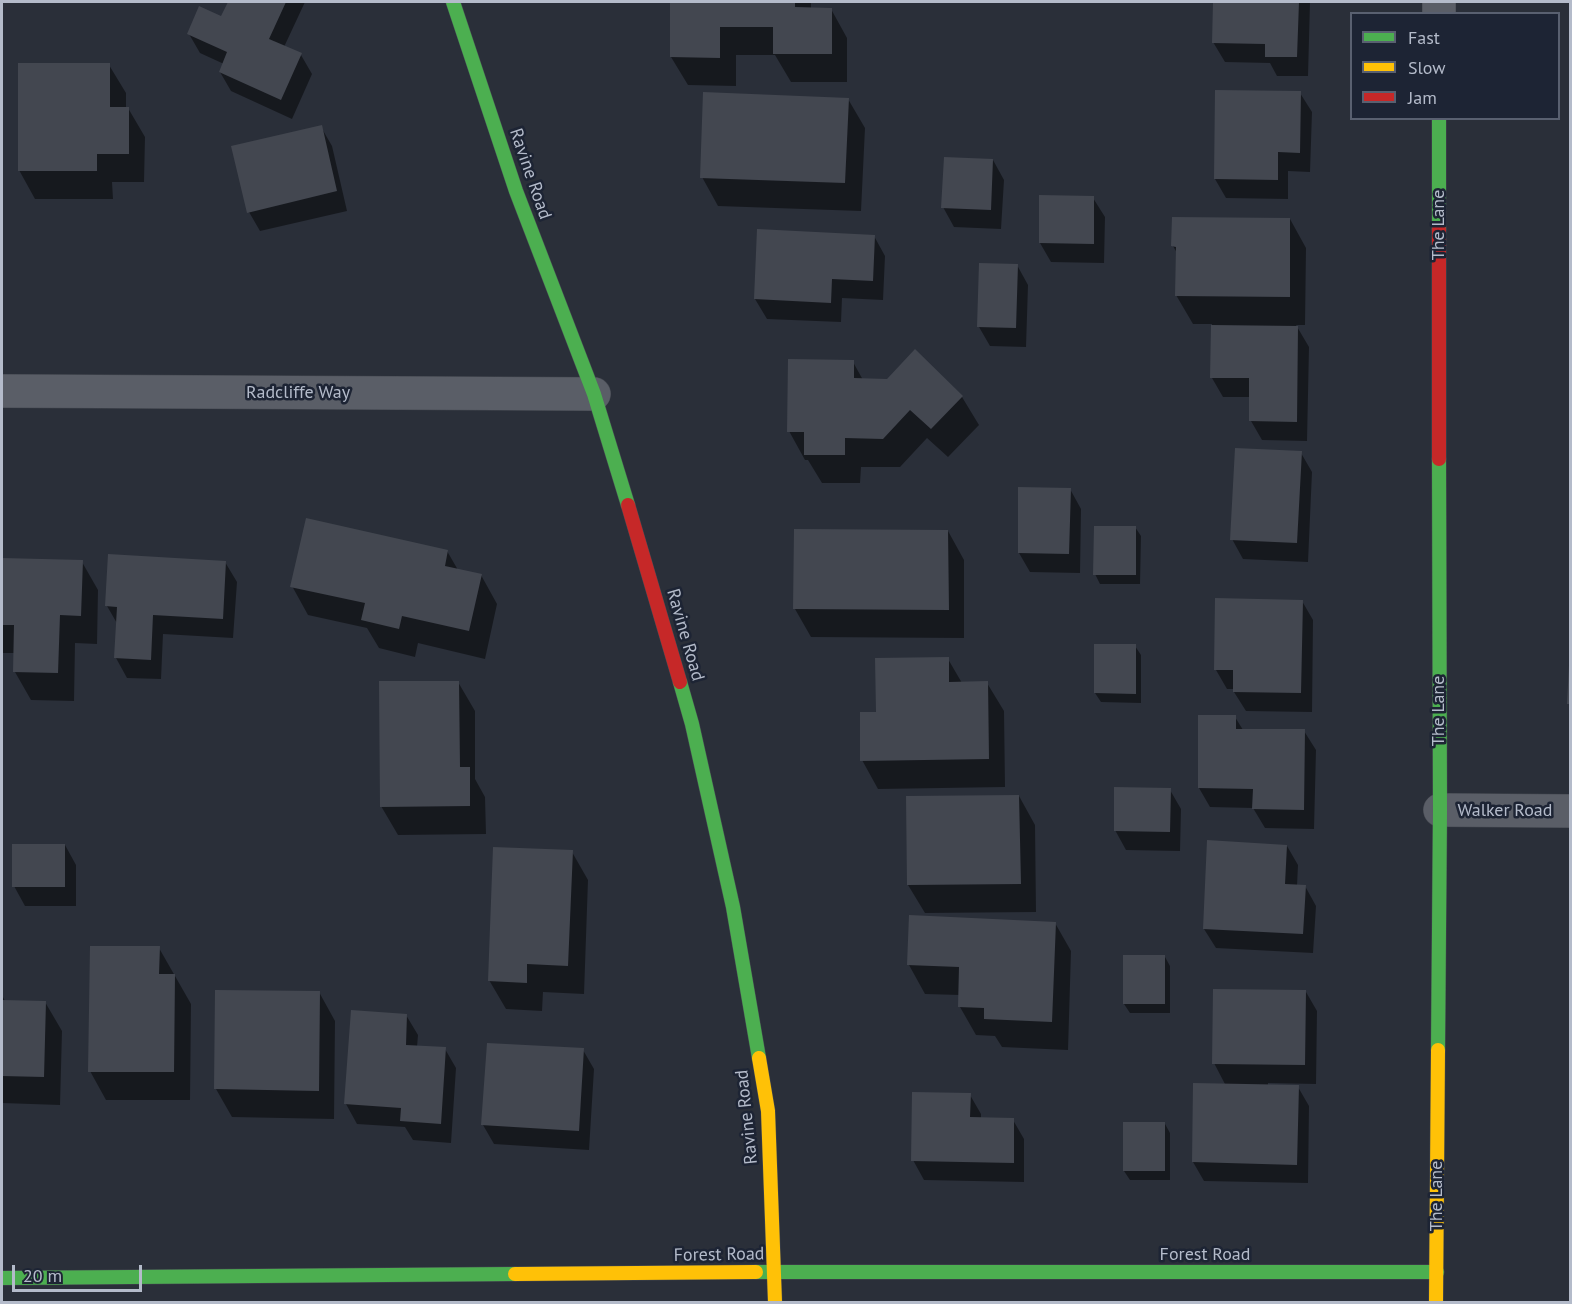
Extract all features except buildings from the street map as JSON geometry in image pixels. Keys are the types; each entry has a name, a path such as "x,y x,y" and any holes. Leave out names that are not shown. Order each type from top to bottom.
{"street":[{"name":"Ravine Road","path":"453,2 516,191 594,394 692,724 733,907 768,1111 775,1302"},
{"name":"The Lane","path":"1436,1302 1440,810 1439,120"},
{"name":"Radcliffe Way","path":"2,391 594,394"},
{"name":"Walker Road","path":"1440,810 1570,811"},
{"name":"Forest Road","path":"2,1278 775,1272 1437,1272"}],"traffic: fast":[{"path":"453,2 516,191 594,394 628,505"},
{"path":"1439,120 1439,229"},
{"path":"1438,1050 1439,459"},
{"path":"680,682 692,724 733,907 759,1058"},
{"path":"756,1272 1437,1272"},
{"path":"2,1278 515,1274"}],"traffic: slow":[{"path":"1436,1302 1438,1050"},
{"path":"759,1058 768,1111 775,1302"},
{"path":"515,1274 756,1272"}],"traffic: jam":[{"path":"1439,229 1439,459"},
{"path":"628,505 680,682"}]}
